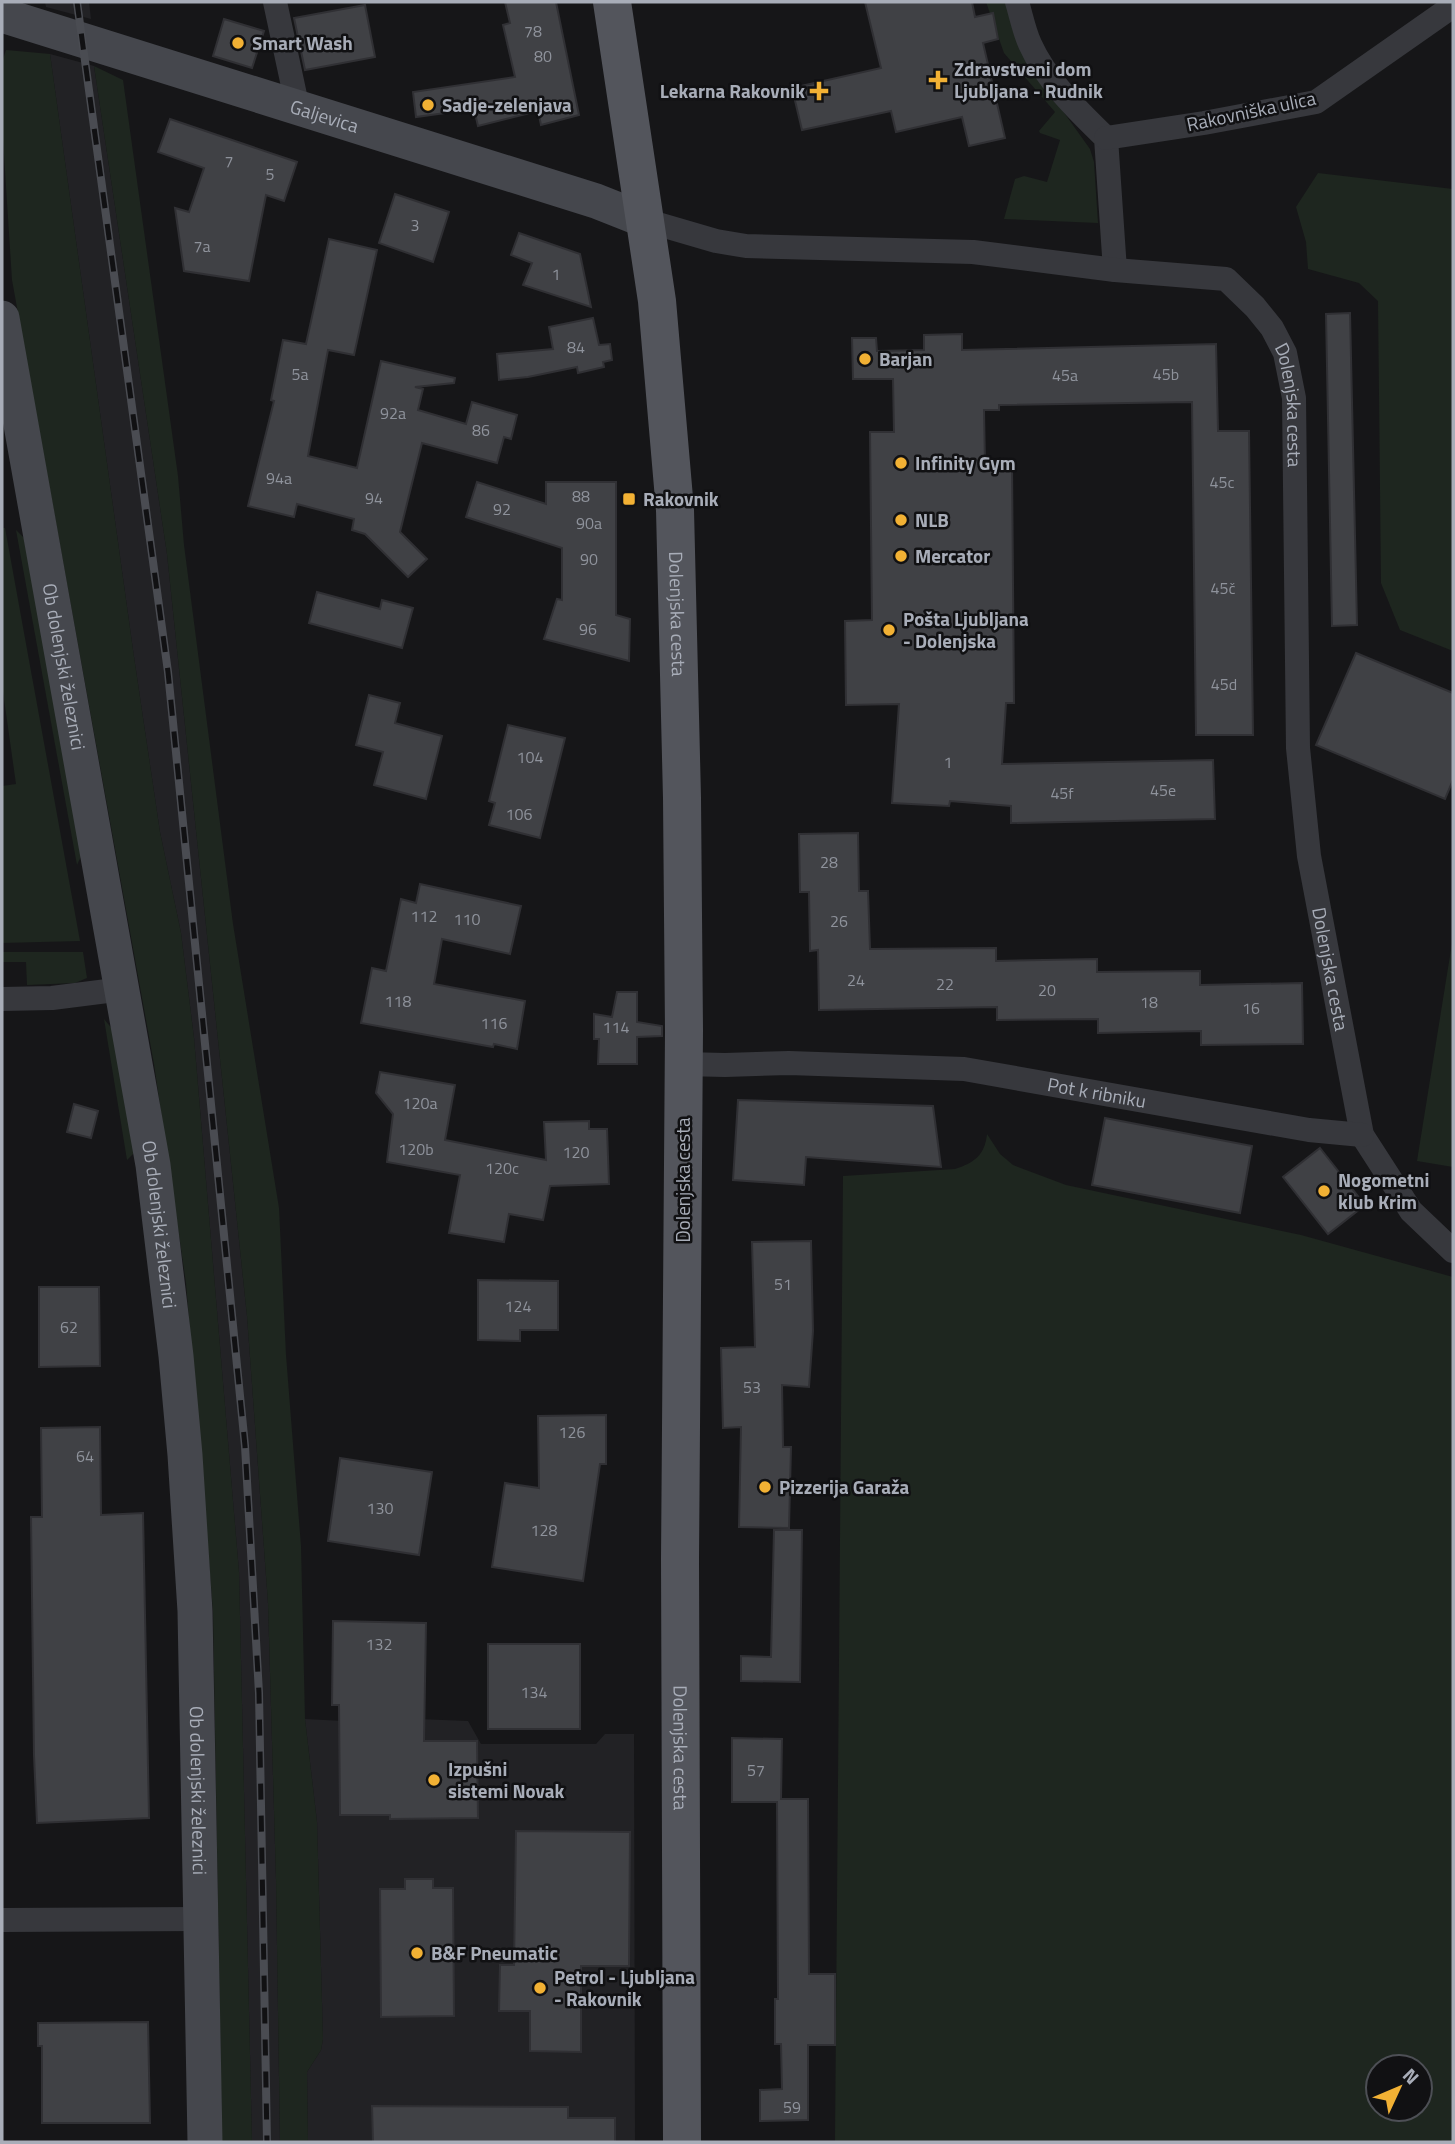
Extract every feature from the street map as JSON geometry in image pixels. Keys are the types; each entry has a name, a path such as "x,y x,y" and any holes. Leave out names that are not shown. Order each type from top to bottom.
{"main road":[{"name":"Dolenjska cesta","path":"612,2 660,326 674,510 682,798 682,2142"}],"street":[{"path":"275,2 298,109"},
{"path":"1017,2 1030,44 1049,75 1080,113 1106,138 1115,270"},
{"name":"Rakovniška ulica","path":"1106,138 1317,102 1453,6"},
{"name":"Galjevica","path":"2,15 596,201 644,220"},
{"name":"Dolenjska cesta","path":"644,220 716,241 746,246 973,252 1115,270 1226,279 1272,328 1285,353 1294,398 1298,748 1309,856 1362,1135"},
{"name":"Ob dolenjski železnici","path":"2,318 153,1165 183,1431 195,1611 205,2142"},
{"path":"2,999 52,999 123,989"},
{"name":"Pot k ribniku","path":"683,1064 789,1063 964,1069 1309,1130 1362,1135"},
{"path":"1362,1135 1411,1211 1453,1251"},
{"path":"2,1920 202,1919"}],"shaded area":[{"path":"45,2 89,2 91,19 46,7"},
{"path":"986,2 1005,2 1055,100 1090,149 1094,162 1098,223 1004,219 1015,179 1024,176 1047,182 1060,140 1040,133 1055,112 1004,53"},
{"path":"6,50 50,54 134,657 160,832 181,933 194,1038 239,1572 252,2142 222,2142 213,1611 186,1283 154,1064 12,280 2,124 2,62"},
{"path":"50,54 94,66 167,554 247,1316 268,1603 280,2142 252,2142 239,1572 194,1038 181,933 160,832 134,657"},
{"path":"94,66 123,80 178,476 184,545 233,924 279,1208 286,1355 301,1546 305,1719 317,1822 323,2039 321,2050 307,2072 308,2142 280,2142 268,1603 247,1316 167,554"},
{"path":"1318,173 1453,189 1453,651 1400,630 1381,583 1378,301 1359,283 1308,269 1306,242 1296,207"},
{"path":"2,528 5,528 80,941 2,943 2,786 16,784 2,685"},
{"path":"16,530 24,538 82,854 77,865"},
{"path":"1453,937 1453,1167 1417,1161"},
{"path":"2,952 83,952 87,978 75,983 27,985 26,962 2,962"},
{"path":"104,1019 113,1030 135,1152 127,1160"},
{"path":"987,1134 1000,1154 1013,1165 1066,1185 1301,1235 1453,1277 1453,2142 835,2142 843,1176 955,1169 968,1164 984,1147"},
{"path":"305,1719 363,1722 418,1719 468,1721 481,1744 596,1744 605,1734 634,1734 635,2142 308,2142 307,2072 321,2050 323,2039 317,1822"}],"building":[{"path":"505,2 556,2 579,115 541,125 538,111 478,126 474,109 416,117 413,92 515,77 503,25 510,23"},
{"name":"Zdravstveni dom Ljubljana - Rudnik","path":"865,2 972,2 975,17 993,13 998,39 983,43 1005,138 969,146 962,117 896,132 891,111 802,130 792,88 881,68"},
{"path":"365,5 375,57 305,70 294,18"},
{"name":"Smart Wash","path":"224,19 264,31 252,68 213,56"},
{"path":"170,119 297,162 284,201 266,195 249,281 184,271 175,208 189,212 204,168 158,152"},
{"path":"395,194 449,212 433,262 379,243"},
{"path":"519,233 580,254 591,307 523,285 532,263 511,255"},
{"path":"329,239 377,250 354,355 328,350 308,456 357,468 381,361 455,378 454,383 415,387 423,389 418,410 466,424 472,402 517,415 511,439 504,437 497,463 422,443 400,532 427,559 408,577 365,534 352,530 354,519 297,504 294,517 248,506 274,401 271,400 283,340 306,344"},
{"path":"1350,313 1357,625 1332,626 1326,314"},
{"path":"593,318 599,345 610,344 612,360 603,362 604,367 578,373 577,367 499,380 497,354 553,349 549,327"},
{"path":"962,334 962,350 1216,344 1218,431 1249,431 1253,735 1196,735 1192,402 999,405 999,410 984,410 985,465 1012,464 1014,703 1006,703 1002,764 1213,760 1215,819 1011,823 1011,806 950,801 949,806 892,803 899,704 846,705 845,621 872,620 870,432 894,432 893,379 853,379 852,338 876,338 877,351 924,350 924,335"},
{"path":"477,482 546,504 546,482 616,482 616,615 630,619 629,661 544,639 557,599 562,600 562,548 466,517"},
{"path":"317,592 380,609 382,600 413,608 402,648 309,623"},
{"path":"1356,653 1453,693 1453,780 1445,799 1316,745"},
{"path":"369,695 400,703 395,723 442,736 426,799 374,785 383,752 356,745"},
{"path":"508,725 565,738 540,838 489,825 495,803 489,801"},
{"path":"858,833 859,891 868,891 870,949 996,948 996,961 1097,959 1097,972 1200,971 1200,985 1302,983 1303,1044 1201,1045 1201,1031 1098,1033 1098,1019 997,1020 997,1007 819,1010 818,950 810,951 809,892 800,892 799,834"},
{"path":"420,884 521,906 510,954 442,939 434,984 525,1001 517,1049 361,1023 372,968 386,971 401,899 416,903"},
{"path":"617,992 637,992 637,1022 662,1026 662,1036 637,1037 637,1064 598,1064 599,1039 594,1039 594,1014 612,1017"},
{"path":"380,1072 455,1085 445,1140 546,1160 544,1122 589,1121 589,1129 607,1129 609,1184 550,1186 543,1220 509,1214 504,1242 449,1233 460,1175 387,1162 393,1114 376,1093"},
{"path":"738,1100 933,1106 941,1167 806,1157 804,1185 733,1180"},
{"path":"74,1104 98,1111 91,1138 67,1132"},
{"path":"1105,1118 1252,1146 1240,1213 1092,1185"},
{"name":"Nogometni klub Krim","path":"1320,1148 1365,1205 1328,1234 1283,1177"},
{"path":"811,1241 813,1331 809,1387 782,1385 783,1447 791,1447 789,1528 739,1527 741,1427 723,1428 721,1348 755,1347 752,1242"},
{"path":"478,1280 558,1281 558,1330 520,1330 520,1341 478,1340"},
{"path":"39,1287 99,1287 100,1366 39,1367"},
{"path":"606,1415 606,1464 600,1464 583,1581 492,1567 505,1483 539,1488 538,1416"},
{"path":"100,1427 101,1515 143,1513 149,1818 37,1823 31,1517 42,1517 41,1428"},
{"path":"340,1458 432,1472 419,1555 328,1541"},
{"path":"774,1530 802,1530 800,1682 741,1681 741,1656 771,1657"},
{"path":"333,1621 426,1623 424,1741 477,1741 478,1818 390,1819 390,1815 340,1815 339,1705 332,1705"},
{"path":"488,1644 580,1644 580,1729 488,1729"},
{"path":"732,1738 782,1739 781,1799 808,1799 809,1974 835,1974 835,2045 808,2045 808,2120 760,2121 760,2090 782,2089 781,2044 775,2044 775,1999 778,1999 777,1802 732,1802"},
{"path":"516,1831 630,1832 629,1966 581,1966 581,2052 530,2051 530,2011 499,2011 500,1965 514,1965"},
{"name":"B&F Pneumatic","path":"405,1879 433,1879 433,1888 453,1888 454,2016 381,2017 380,1889 405,1889"},
{"path":"148,2022 150,2123 42,2123 42,2046 38,2046 38,2023"},
{"path":"372,2106 568,2107 568,2118 615,2118 615,2142 373,2142"}],"railway":[{"path":"77,2 168,672 245,1446 259,1693 267,2142"}],"place":[{"name":"Smart Wash","path":"238,43"},
{"name":"Zdravstveni dom Ljubljana - Rudnik","path":"938,80"},
{"name":"Lekarna Rakovnik","path":"819,91"},
{"name":"Sadje-zelenjava","path":"428,105"},
{"name":"Barjan","path":"865,359"},
{"name":"Infinity Gym","path":"901,463"},
{"name":"Rakovnik","path":"629,499"},
{"name":"NLB","path":"901,520"},
{"name":"Mercator","path":"901,556"},
{"name":"Pošta Ljubljana - Dolenjska","path":"889,630"},
{"name":"Nogometni klub Krim","path":"1324,1191"},
{"name":"Pizzerija Garaža","path":"765,1487"},
{"name":"Izpušni sistemi Novak","path":"434,1780"},
{"name":"B&F Pneumatic","path":"417,1953"},
{"name":"Petrol - Ljubljana - Rakovnik","path":"540,1988"}]}
